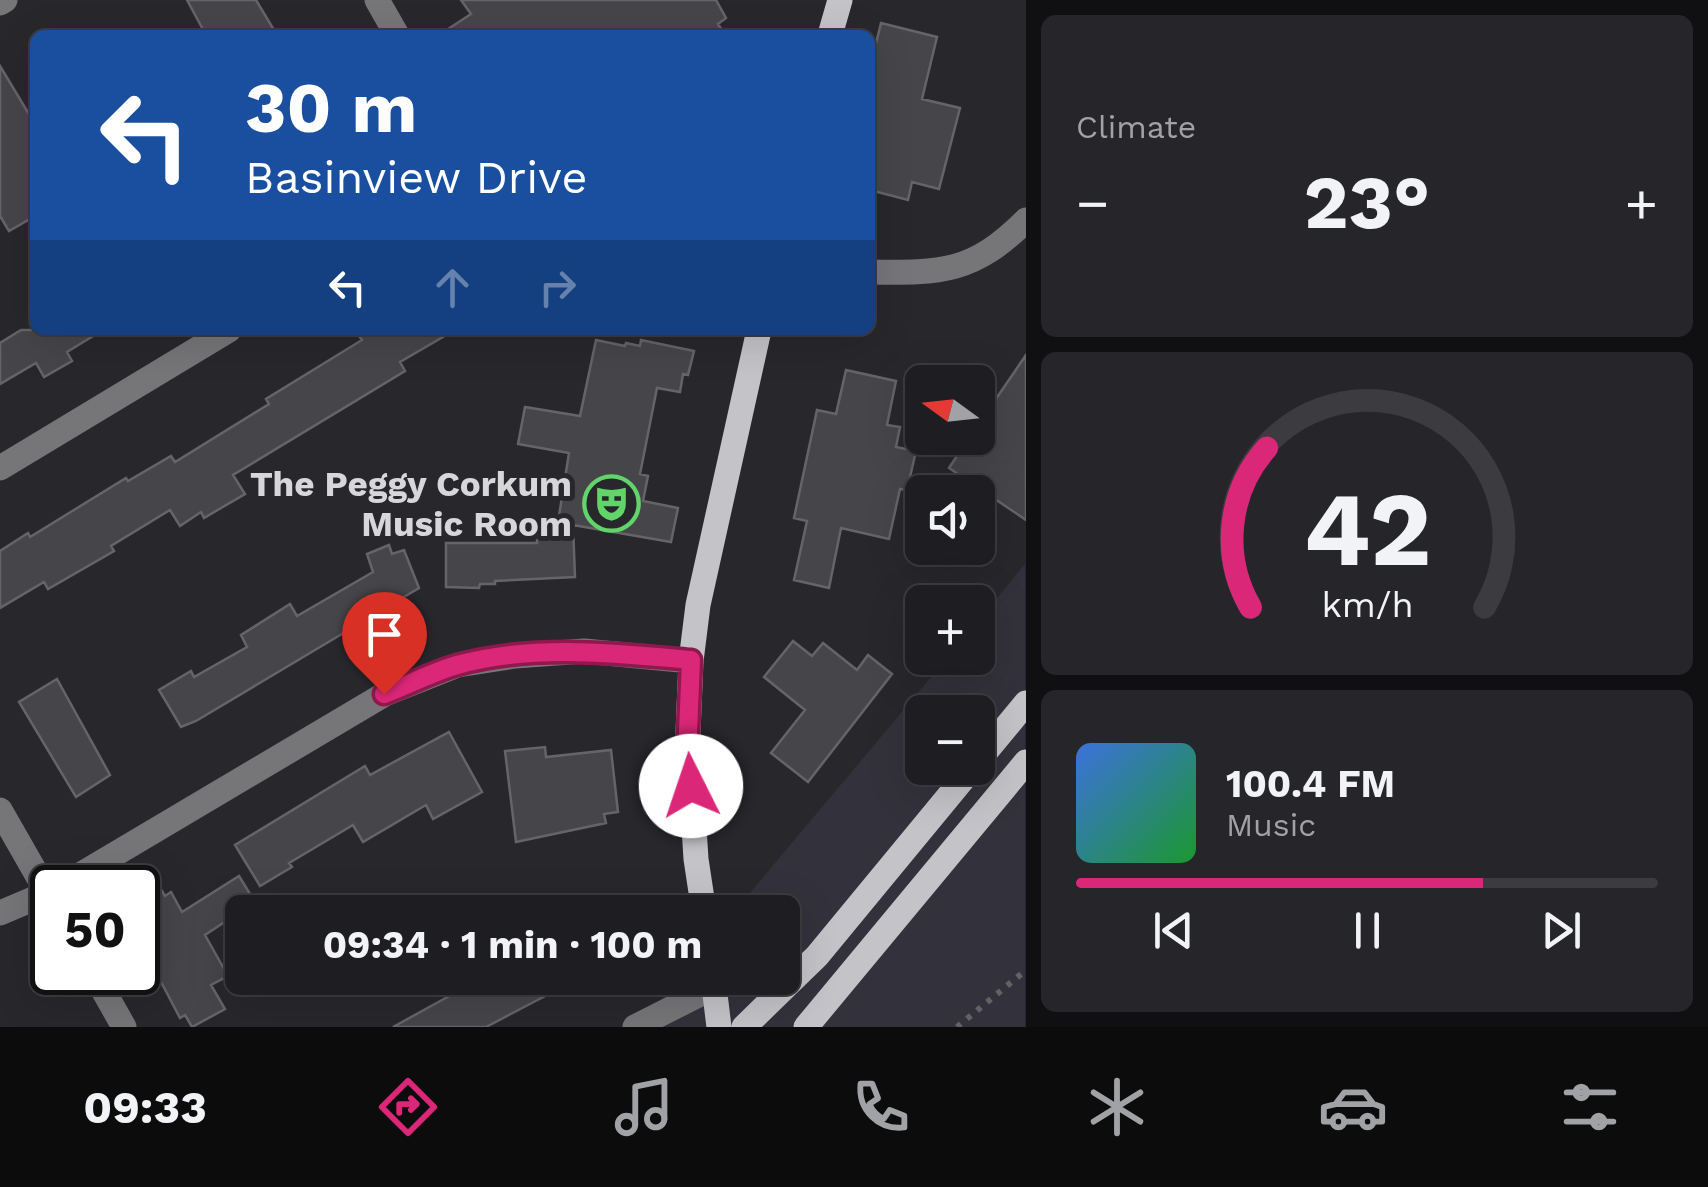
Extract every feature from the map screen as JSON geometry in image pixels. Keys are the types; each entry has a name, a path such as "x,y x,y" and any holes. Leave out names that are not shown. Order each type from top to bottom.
{"main road":[{"path":"831,30 840,0"},
{"path":"701,895 688,732 691,660 698,604 758,335"},
{"path":"995,740 1026,703"},
{"path":"806,1027 1026,762"},
{"path":"744,1027 818,956 958,785"},
{"path":"715,995 718,1022"}],"street":[{"path":"377,0 394,30"},
{"path":"875,272 952,268 978,260 1026,220"},
{"path":"0,468 222,335"},
{"path":"100,865 384,694 458,665 584,651 691,660"},
{"path":"0,810 35,865"},
{"path":"0,913 30,902"},
{"path":"106,995 124,1027"},
{"path":"635,1027 690,995"}],"path":[{"path":"958,1027 1026,970"}],"shaded area":[{"path":"1025,564 1025,1027 638,1027 665,995 800,995 800,895 748,895 905,708 905,785 995,785 995,695 916,695 933,675 995,675 995,600"}],"building":[{"path":"187,0 256,0 274,30 203,30"},
{"path":"461,0 716,0 726,18 718,24 722,30 447,30 471,14"},
{"path":"881,23 937,37 922,99 960,108 939,189 912,182 908,200 875,191 875,48"},
{"path":"0,66 30,116 30,219 9,231 0,216"},
{"path":"21,330 30,330 30,335 95,335 67,352 72,361 44,377 36,363 0,384 0,343"},
{"path":"358,335 446,335 400,362 405,371 233,475 245,494 204,518 201,512 180,526 170,510 111,546 114,551 48,589 44,582 0,608 0,551 126,478 128,481 171,456 175,462 269,404 266,399 362,340"},
{"path":"596,340 640,346 641,340 694,351 680,392 657,388 640,474 648,476 643,501 678,508 671,542 573,525 575,577 495,581 480,584 479,588 446,587 446,543 537,543 537,526 571,524 558,522 569,453 518,444 525,407 580,416"},
{"path":"1026,355 1026,520 995,499 995,475 959,475 949,468 958,455 995,455 995,400"},
{"path":"846,370 896,381 887,425 900,427 896,447 905,449 905,455 915,455 910,475 905,475 905,490 900,489 889,539 841,528 829,588 794,580 807,521 794,518 817,410 836,414"},
{"path":"389,545 392,554 404,550 419,588 181,727 159,690 191,671 194,677 247,647 241,635 290,604 297,616 373,572 367,554"},
{"path":"793,641 812,656 823,643 857,670 868,655 892,674 808,782 771,753 805,710 764,677"},
{"path":"57,679 110,775 76,797 19,702"},
{"path":"449,732 482,792 433,819 426,805 363,842 353,825 289,863 292,867 260,886 235,845 365,766 370,775"},
{"path":"545,747 546,757 611,750 618,812 604,814 606,823 516,842 505,751"},
{"path":"239,876 251,895 225,895 225,922 205,935 225,971 225,978 211,985 225,1009 192,1027 185,1015 180,1018 160,980 160,892 165,896 171,892 182,912"},
{"path":"451,995 547,995 486,1027 393,1027"}],"place":[{"name":"The Peggy Corkum Music Room","path":"611,504"}],"route":[{"path":"384,694 458,665 515,656 584,651 691,660 691,786"}]}
